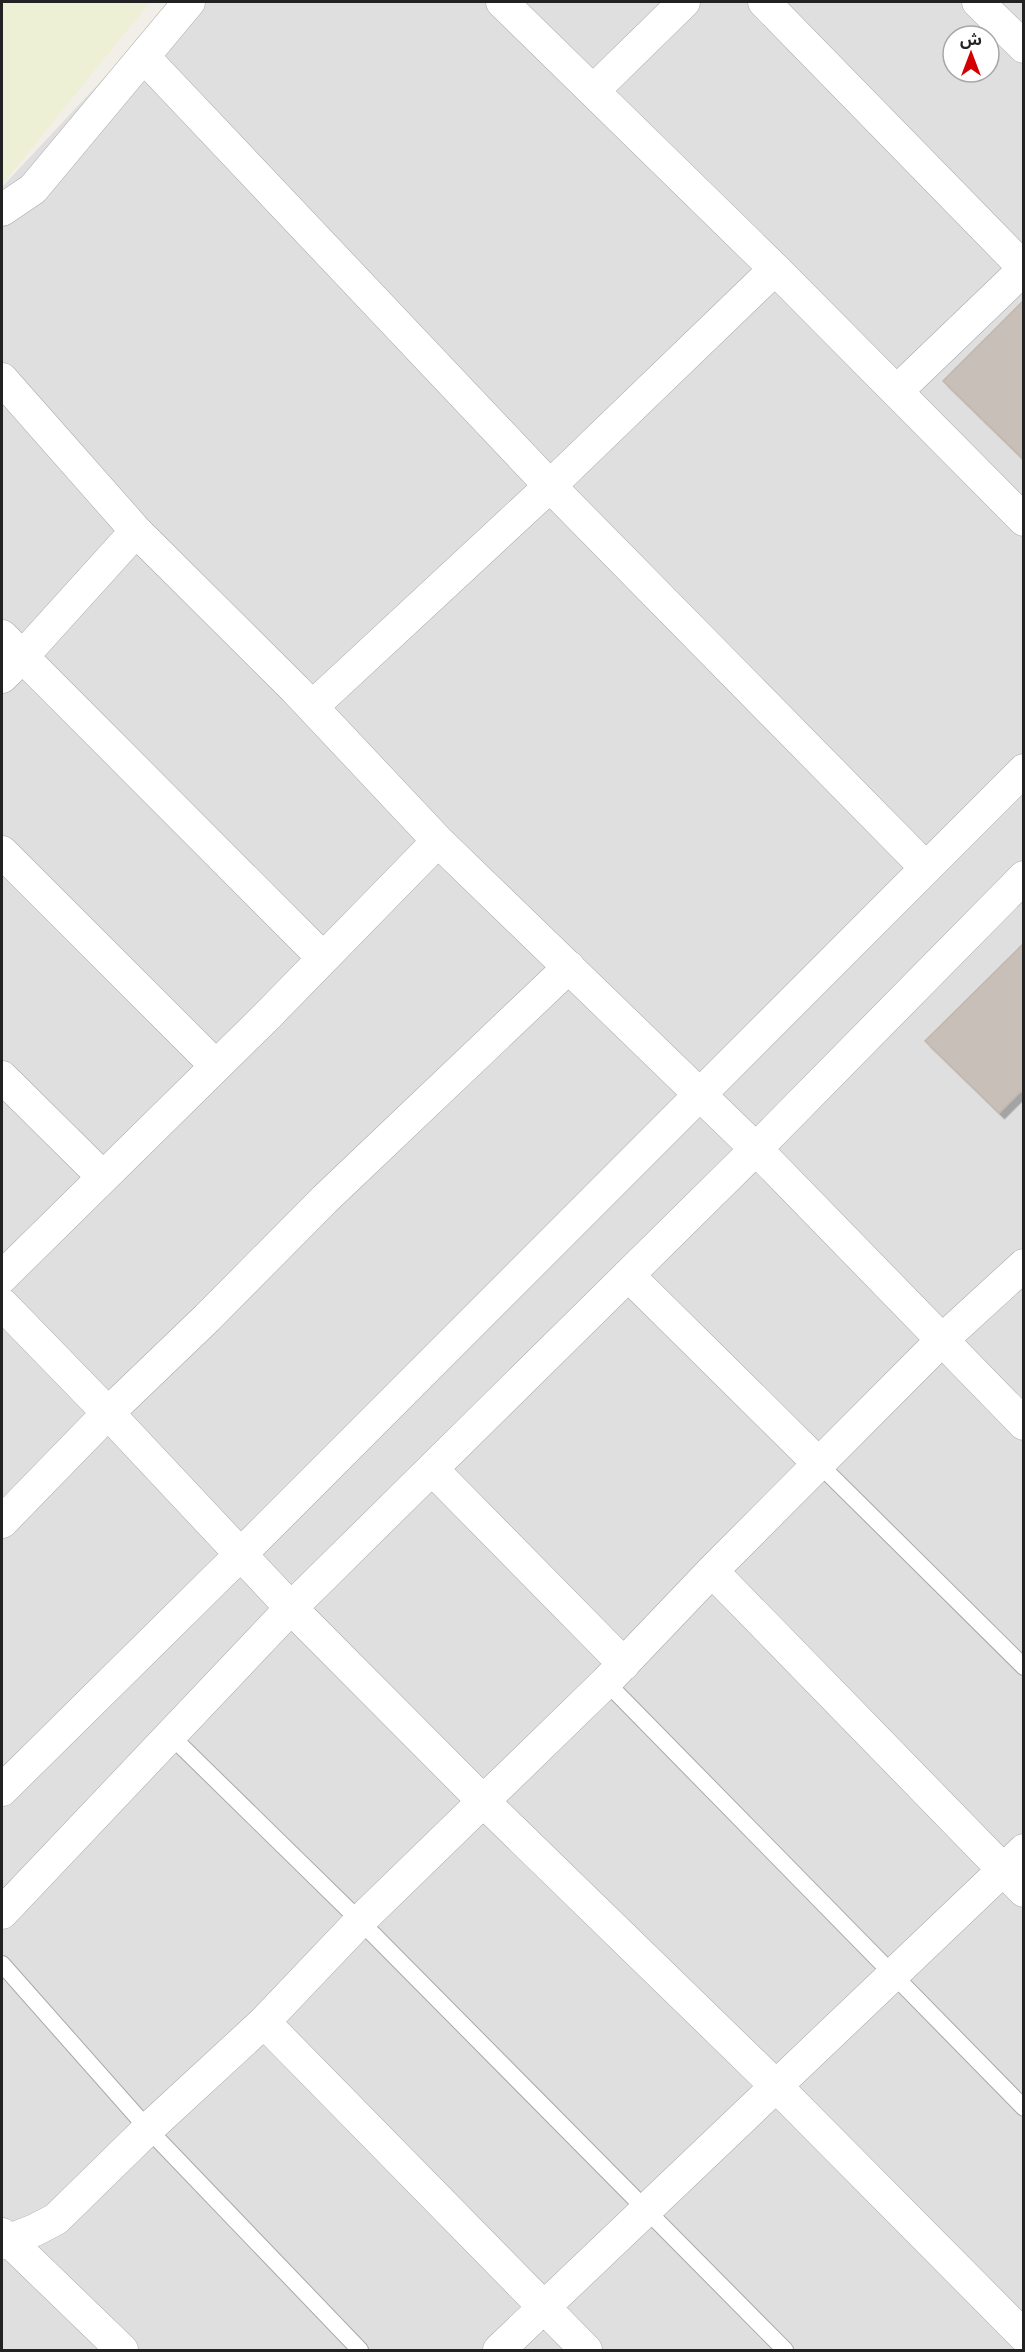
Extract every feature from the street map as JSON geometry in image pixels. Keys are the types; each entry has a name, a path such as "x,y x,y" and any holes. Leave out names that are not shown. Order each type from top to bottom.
{"street":[{"path":"2,210 33,189 189,2"},
{"path":"502,2 1020,509"},
{"path":"593,91 684,2"},
{"path":"765,2 1023,268 897,391"},
{"path":"978,2 1023,46"},
{"path":"144,57 550,486 925,867"},
{"path":"312,707 550,486 775,269"},
{"path":"2,379 136,531 312,707 438,842 756,1149 1023,1424"},
{"path":"136,531 9,656 323,958"},
{"path":"2,1790 241,1554 1023,770"},
{"path":"2,1277 438,842"},
{"path":"2,852 216,1066"},
{"path":"2,1913 291,1608 756,1149 1023,877"},
{"path":"2,1522 108,1413 207,1318 325,1199 569,967"},
{"path":"2,1077 103,1177"},
{"path":"3,2239 35,2230 56,2218 264,2022 360,1921 615,1673 712,1571 941,1341 1023,1265"},
{"path":"628,1275 819,1464"},
{"path":"2,1304 291,1608 483,1801 776,2086 1023,2336"},
{"path":"432,1469 615,1673"},
{"path":"499,2350 892,1976 1016,1871 712,1571"},
{"path":"264,2022 586,2350"},
{"path":"3,2239 122,2350"}],"lane":[{"path":"819,1464 1023,1667"},
{"path":"615,1673 892,1976 1023,2108"},
{"path":"170,1735 360,1921 784,2350"},
{"path":"2,1964 148,2129 360,2350"}],"shaded area":[{"path":"175,2 1023,2 1023,2350 2,2350 2,187"}],"green space":[{"path":"2,2 150,2 2,185"}],"building":[{"path":"1024,300 1024,460 943,381"},
{"path":"1024,943 1024,1093 1021,1091 999,1113 925,1041"}]}
